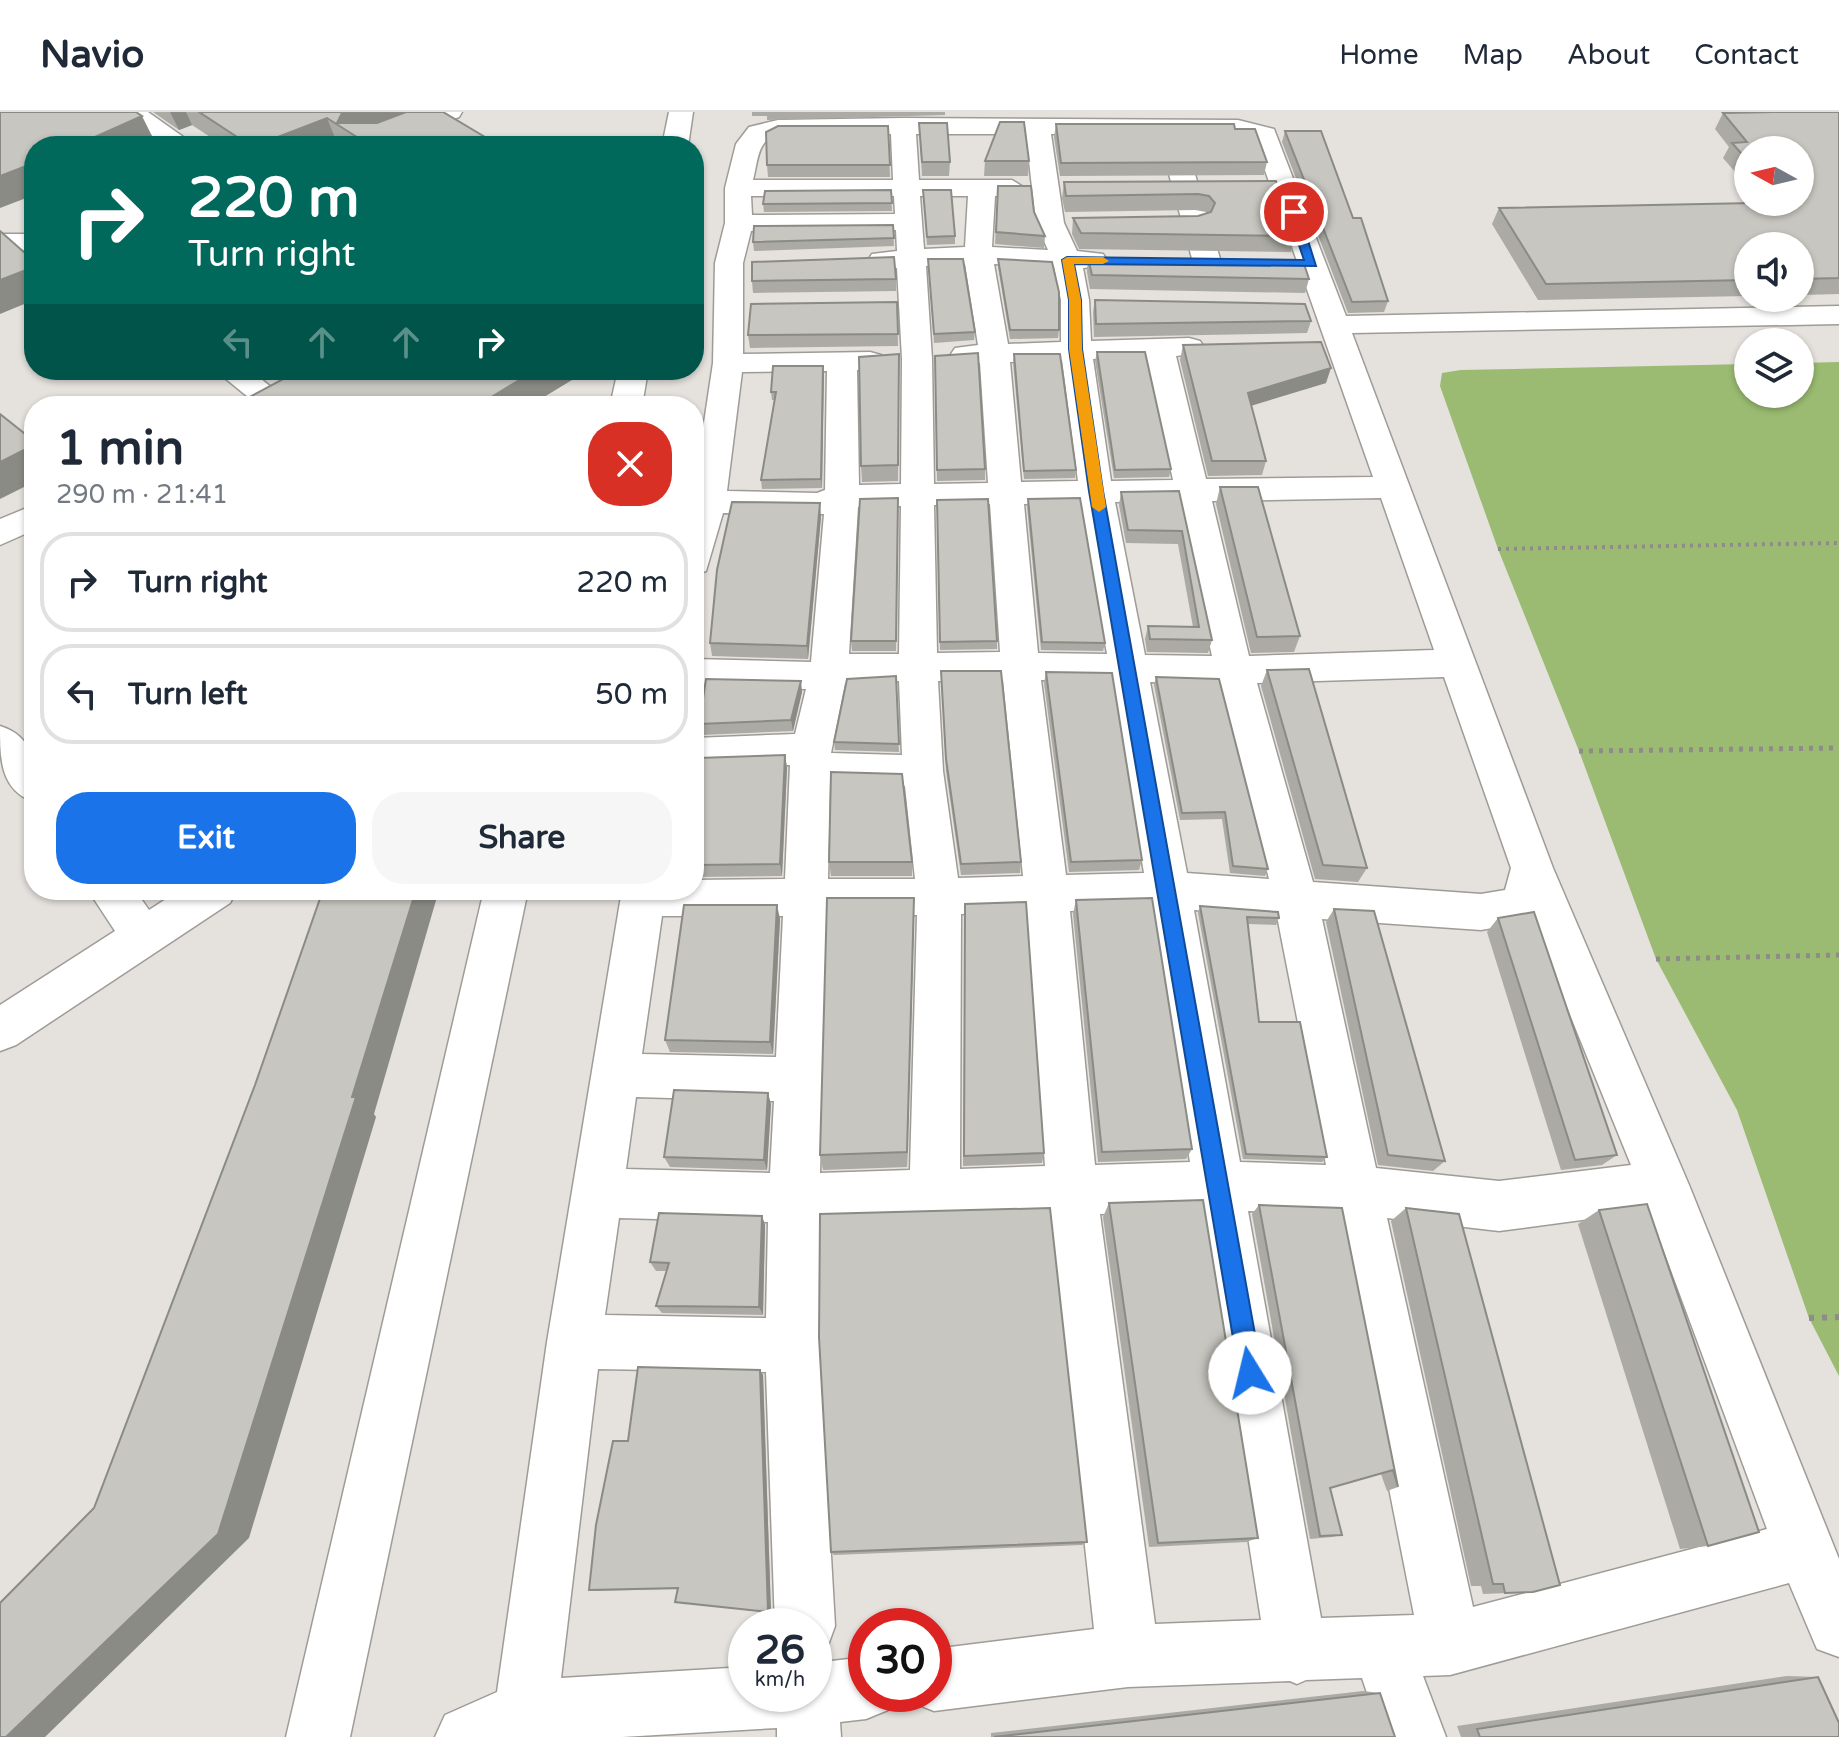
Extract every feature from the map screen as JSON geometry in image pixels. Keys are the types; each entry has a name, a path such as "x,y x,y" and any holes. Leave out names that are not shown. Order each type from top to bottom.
{"street":[{"path":"132,112 168,136"},
{"path":"388,136 450,112"},
{"path":"677,136 681,112"},
{"path":"704,522 728,363 729,263 739,223 738,188 749,144 758,132 778,127 842,129 982,188 1077,188"},
{"path":"826,152 842,152 842,129"},
{"path":"738,188 839,188 905,156 1040,137 1181,144 1259,130 1269,138 1264,169 1296,263 1392,487 1532,868 1664,1185 1804,1549 1839,1627"},
{"path":"1040,137 1050,223 1067,260 1075,300 1076,349 1096,491 1169,890 1297,1653"},
{"path":"1181,144 1185,187 1207,262"},
{"path":"746,156 778,155"},
{"path":"905,156 906,222 917,359 920,494 918,670 923,771 939,897 935,1191"},
{"path":"1154,188 1214,187"},
{"path":"982,188 978,255 994,351 1020,666 1047,896 1072,1191 1128,1656"},
{"path":"1166,221 1195,221"},
{"path":"739,223 906,222"},
{"path":"1050,223 1079,223"},
{"path":"0,242 24,242"},
{"path":"850,260 978,255 1114,261"},
{"path":"729,263 759,262"},
{"path":"1176,262 1237,263"},
{"path":"1075,300 1107,301"},
{"path":"881,303 912,302"},
{"path":"728,305 759,305"},
{"path":"1320,325 1839,315"},
{"path":"728,363 842,362 917,359 994,351 1219,346"},
{"path":"1159,347 1189,490 1296,900 1450,1644"},
{"path":"804,1608 792,1345 794,1198 811,759 828,676 842,496 842,362"},
{"path":"246,380 272,396"},
{"path":"709,502 819,504 842,496 1392,487"},
{"path":"0,533 24,521"},
{"path":"704,673 828,676 845,668 918,670 1020,666 1234,670 1456,663"},
{"path":"704,754 811,759 923,771"},
{"path":"704,896 1047,896 1169,890 1481,912 1522,906 1532,868"},
{"path":"117,900 144,937"},
{"path":"0,1030 200,900"},
{"path":"318,1737 504,900"},
{"path":"524,1724 574,1342 643,900"},
{"path":"617,1075 798,1080"},
{"path":"596,1193 794,1198 935,1191 1072,1191 1219,1186 1358,1190 1499,1206 1664,1185"},
{"path":"574,1342 792,1345"},
{"path":"952,1678 1128,1656 1297,1653 1450,1644 1804,1549"},
{"path":"1381,1646 1414,1737"},
{"path":"467,1737 524,1724 728,1702"},
{"path":"808,1712 809,1737"}],"path":[{"path":"1498,549 1839,543"},
{"path":"1579,751 1839,748"},
{"path":"1656,959 1839,955"},
{"path":"1809,1318 1839,1317"}],"shaded area":[{"path":"1839,362 1839,1376 1809,1318 1737,1110 1656,959 1579,751 1498,549 1440,386 1442,373 1461,370 1734,364 1734,408 1814,408 1814,363"}],"building":[{"path":"0,112 136,112 142,116 97,136 24,136 24,167 0,176"},
{"path":"199,112 344,112 337,123 377,123 406,112 443,112 483,136 355,136 327,118 280,136 236,136"},
{"path":"1839,112 1839,278 1814,279 1814,232 1734,232 1734,280 1546,284 1499,208 1734,203 1734,216 1814,216 1814,136 1742,136 1723,113"},
{"path":"1000,122 1024,122 1029,161 985,161"},
{"path":"919,123 947,123 950,162 922,162"},
{"path":"1056,124 1234,124 1235,129 1255,129 1267,162 1061,163"},
{"path":"778,126 888,126 890,165 767,165 766,132"},
{"path":"1285,131 1321,131 1353,218 1361,218 1388,301 1352,302"},
{"path":"1276,181 1295,236 1081,233 1073,218 1198,216 1211,212 1215,203 1209,196 1198,194 1066,196 1064,182"},
{"path":"998,186 1031,186 1034,212 1045,236 996,232"},
{"path":"891,190 892,203 763,204 765,191"},
{"path":"923,190 951,190 955,236 927,237"},
{"path":"893,225 894,238 753,242 754,226"},
{"path":"0,231 24,252 24,271 0,280"},
{"path":"894,257 896,279 752,281 752,262"},
{"path":"1088,258 1303,261 1309,279 1092,275"},
{"path":"928,259 963,259 975,332 934,334"},
{"path":"998,259 1052,262 1059,292 1059,330 1010,330"},
{"path":"1095,300 1305,304 1311,321 1096,324"},
{"path":"897,302 898,334 748,335 751,304"},
{"path":"1321,342 1331,368 1248,393 1266,461 1212,461 1183,345"},
{"path":"1097,352 1145,352 1171,469 1115,470"},
{"path":"978,353 985,469 937,470 935,356"},
{"path":"899,354 898,465 861,466 859,357"},
{"path":"1014,354 1060,354 1076,470 1024,471"},
{"path":"773,366 823,366 821,479 761,480 776,392 771,392"},
{"path":"281,380 520,380 493,396 252,396"},
{"path":"0,414 24,433 24,450 0,462"},
{"path":"1220,487 1258,487 1300,636 1257,637"},
{"path":"1179,491 1212,640 1150,639 1148,626 1199,627 1182,531 1128,530 1121,492"},
{"path":"898,498 896,641 851,641 860,499"},
{"path":"1080,498 1105,643 1042,642 1028,499"},
{"path":"988,499 997,641 940,642 937,500"},
{"path":"732,502 820,503 807,646 710,643 717,570"},
{"path":"1309,669 1367,868 1323,865 1267,670"},
{"path":"941,671 1001,671 1021,862 961,864 946,759"},
{"path":"1046,672 1112,673 1142,860 1071,862"},
{"path":"896,676 899,744 834,742 847,679"},
{"path":"1156,677 1219,679 1268,869 1233,866 1225,812 1182,813"},
{"path":"706,679 801,681 791,720 704,724"},
{"path":"785,755 780,864 704,865 704,758"},
{"path":"831,772 902,774 912,862 829,862"},
{"path":"827,898 914,898 907,1152 820,1155"},
{"path":"1152,898 1192,1149 1102,1152 1076,900"},
{"path":"320,900 413,900 352,1097 356,1097 218,1534 6,1737 0,1737 0,1603 94,1508 255,1085"},
{"path":"1026,902 1044,1153 964,1156 965,904"},
{"path":"684,905 777,905 770,1042 665,1040"},
{"path":"1200,906 1278,912 1279,918 1247,917 1259,1022 1300,1022 1327,1157 1246,1154"},
{"path":"1334,909 1374,911 1445,1161 1388,1155"},
{"path":"1534,912 1617,1155 1575,1160 1498,918"},
{"path":"674,1090 768,1093 764,1160 664,1157"},
{"path":"1203,1200 1258,1538 1158,1543 1109,1203"},
{"path":"1647,1204 1759,1532 1708,1546 1599,1210"},
{"path":"1259,1205 1342,1208 1398,1487 1393,1470 1330,1488 1342,1535 1320,1536"},
{"path":"1050,1208 1087,1542 831,1552 819,1337 820,1214"},
{"path":"1406,1208 1459,1214 1560,1585 1533,1592 1505,1593 1503,1584 1493,1584"},
{"path":"659,1213 762,1216 759,1307 656,1306 669,1263 650,1262"},
{"path":"638,1367 760,1370 768,1608 675,1602 678,1588 589,1590 596,1525 613,1441 628,1441"},
{"path":"1818,1677 1839,1723 1839,1737 1480,1737 1477,1729"},
{"path":"1380,1693 1395,1737 994,1737"}],"slow traffic":[{"path":"1099,507 1076,349 1075,300 1067,260 1103,261"}],"route":[{"path":"1250,1373 1174,920 1096,491 1076,349 1075,300 1067,260 1311,264 1294,212"}]}
